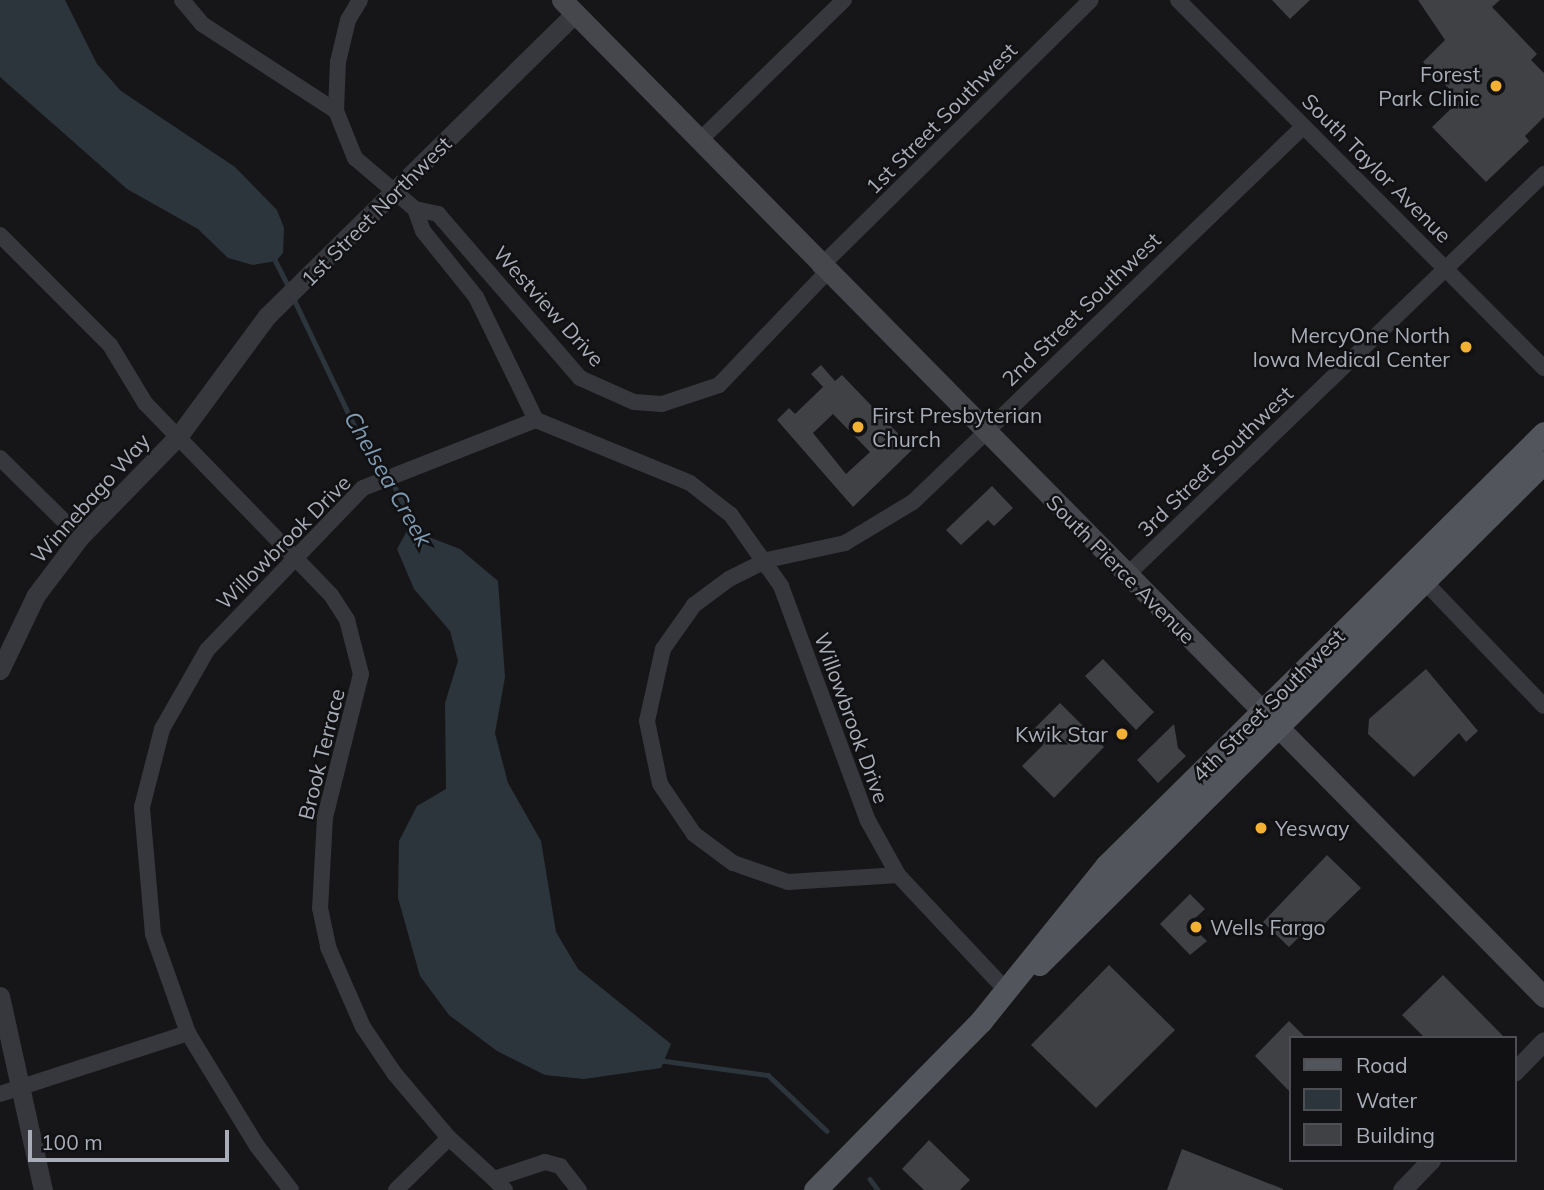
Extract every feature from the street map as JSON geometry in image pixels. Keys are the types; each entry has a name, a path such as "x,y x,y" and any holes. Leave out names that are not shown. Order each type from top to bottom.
{"main road":[{"name":"South Pierce Avenue","path":"575,4 823,270 1262,708 1544,997"},
{"name":"4th Street Southwest","path":"1007,991 1081,893 1262,708 1544,433"},
{"name":"4th Street Southwest","path":"815,1190 1007,991 1077,932 1544,462"}],"street":[{"path":"181,0 202,24 336,111 340,51 348,20 360,0"},
{"path":"700,140 844,0"},
{"name":"1st Street Southwest","path":"823,270 1091,0"},
{"name":"South Taylor Avenue","path":"1178,0 1446,266 1544,368"},
{"name":"1st Street Northwest","path":"180,434 267,316 316,272 393,195 575,4"},
{"name":"Westview Drive","path":"336,111 355,158 393,195 415,209 438,214 580,377 634,402 662,404 719,385 823,270"},
{"name":"2nd Street Southwest","path":"898,875 788,882 733,863 694,834 660,784 647,721 663,649 694,605 767,560 845,543 880,525 913,502 1304,125"},
{"name":"3rd Street Southwest","path":"1127,575 1544,174"},
{"path":"415,209 423,231 476,297 536,420"},
{"name":"Brook Terrace","path":"0,235 110,345 145,403 180,434 296,557 347,620 361,674 356,710 325,817 320,908 328,947 363,1027 449,1138 500,1184 545,1162 560,1166 579,1190"},
{"name":"Willowbrook Drive","path":"291,1190 257,1146 188,1033 153,934 142,807 163,729 207,650 363,488 536,420 690,483 732,515 767,560 867,819 898,875 1007,991"},
{"name":"Winnebago Way","path":"0,670 36,594 80,537 180,434"},
{"path":"0,458 80,537"},
{"path":"1424,581 1544,706"},
{"path":"0,996 43,1190"},
{"path":"0,1094 22,1091 188,1033"},
{"path":"1516,1070 1544,1041"},
{"path":"396,1190 449,1138"},
{"path":"1402,1190 1429,1162"}],"water":[{"path":"0,0 65,0 97,64 121,91 235,167 277,210 284,228 283,253 276,261 253,265 228,258 198,229 127,189 0,77"},
{"path":"408,529 460,549 498,581 505,677 495,733 508,783 541,841 556,932 578,969 671,1044 661,1068 584,1079 545,1075 497,1051 449,1015 420,976 398,898 399,841 417,806 446,789 445,703 458,661 450,631 414,589 397,549"}],"building":[{"path":"1272,0 1310,0 1290,19"},
{"name":"Forest Park Clinic","path":"1418,0 1500,0 1492,7 1537,54 1531,60 1544,73 1544,117 1525,136 1529,141 1486,182 1432,127 1460,100 1423,62 1445,40"},
{"path":"821,365 835,381 842,375 913,449 853,507 777,420 789,408 795,414 823,387 811,374","holes":["833,414 870,452 846,474 813,433"]},
{"path":"992,486 1013,508 994,526 988,520 961,545 946,530"},
{"path":"1103,659 1154,712 1136,730 1085,676"},
{"path":"1426,669 1478,731 1466,742 1459,733 1414,777 1368,734 1369,719"},
{"path":"1060,703 1104,747 1054,798 1022,766 1043,745 1030,733"},
{"path":"1174,724 1178,748 1186,756 1158,783 1137,760"},
{"path":"1327,855 1361,888 1311,937 1304,932 1289,947 1263,922"},
{"path":"1190,894 1205,909 1189,924 1207,941 1190,955 1160,924"},
{"path":"1109,965 1175,1030 1096,1108 1031,1045"},
{"path":"1443,975 1503,1036 1423,1036 1402,1015"},
{"path":"1289,1021 1304,1036 1288,1036 1288,1090 1255,1056"},
{"path":"929,1140 970,1180 960,1190 924,1190 902,1169"},
{"path":"1182,1149 1283,1189 1283,1190 1167,1190"}],"waterway":[{"name":"Chelsea Creek","path":"273,256 288,286"},
{"name":"Chelsea Creek","path":"293,297 357,431 388,473"},
{"name":"Chelsea Creek","path":"392,481 419,536"},
{"name":"Chelsea Creek","path":"658,1060 768,1075 827,1131"},
{"name":"Chelsea Creek","path":"870,1179 878,1190"}],"place":[{"name":"Forest Park Clinic","path":"1496,86"},
{"name":"MercyOne North Iowa Medical Center","path":"1466,347"},
{"name":"First Presbyterian Church","path":"858,427"},
{"name":"Kwik Star","path":"1122,734"},
{"name":"Yesway","path":"1261,828"},
{"name":"Wells Fargo","path":"1196,927"}]}
